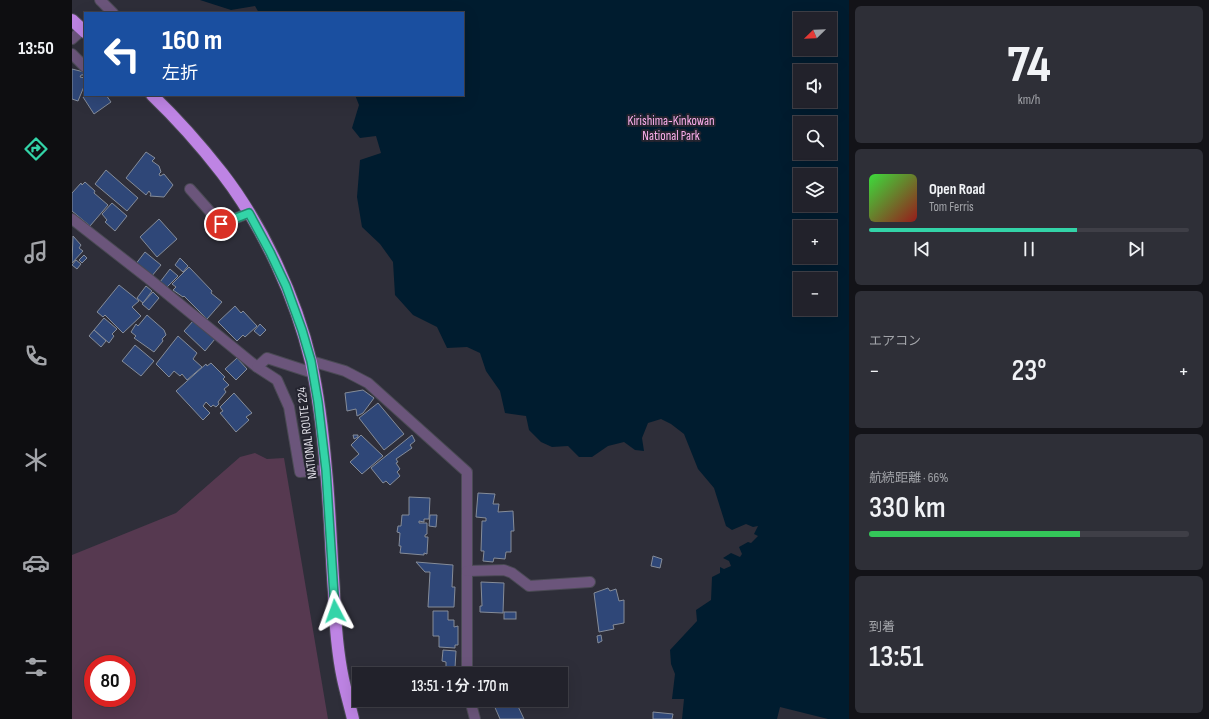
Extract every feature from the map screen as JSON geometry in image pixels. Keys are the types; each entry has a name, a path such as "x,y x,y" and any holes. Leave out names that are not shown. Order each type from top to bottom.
{"highway":[{"path":"72,20 84,31"},
{"name":"NATIONAL ROUTE 224","path":"153,96 198,144 223,174 249,213 286,286 302,330 312,367 318,402 326,470 336,627 343,679 353,719"}],"street":[{"path":"100,0 112,12"},
{"path":"72,39 84,31"},
{"path":"72,54 84,66"},
{"path":"190,190 221,224 249,213"},
{"path":"72,220 149,279 258,367 277,380 289,407 300,472 326,470"},
{"path":"258,367 267,358 312,367 346,371 368,383 467,472 467,667"},
{"path":"467,571 504,570 512,573 528,586 590,582"},
{"path":"472,707 475,719"}],"shaded area":[{"path":"255,453 267,459 284,458 328,719 72,719 72,555 176,513 240,457"}],"water":[{"path":"200,0 849,0 849,719 828,719 780,707 777,719 682,719 684,699 672,699 675,674 671,664 670,650 697,621 696,610 711,600 712,577 720,573 720,567 724,569 731,566 729,561 723,558 731,553 740,557 742,554 739,547 748,542 751,543 758,536 754,534 758,526 753,527 746,524 732,530 726,526 714,488 698,469 684,434 671,424 661,419 648,423 642,438 644,451 635,450 624,442 608,446 592,457 579,457 568,446 552,447 541,442 529,430 526,416 505,413 500,391 486,371 480,353 467,347 447,348 437,327 413,315 395,295 393,262 380,244 362,227 357,197 360,160 381,153 376,136 360,138 352,128 359,105 355,96 464,96 464,12 258,12 255,6 231,10"}],"building":[{"path":"72,69 84,72 80,77 84,78 84,86 78,101 72,99"},
{"path":"107,96 111,102 94,114 83,97"},
{"path":"146,152 155,158 152,161 159,166 161,172 159,174 160,176 164,174 173,185 164,197 150,196 151,194 149,191 146,195 126,178"},
{"path":"106,170 138,198 127,211 95,184"},
{"path":"85,182 95,191 94,193 108,205 90,226 72,211 72,193 81,183 82,185"},
{"path":"112,203 127,216 115,231 105,222 107,220 102,214"},
{"path":"159,219 177,239 157,257 140,237"},
{"path":"73,236 81,245 79,248 83,251 72,263"},
{"path":"145,252 161,265 151,277 135,265"},
{"path":"84,255 87,258 82,263 79,260"},
{"path":"180,258 188,266 183,272 175,265"},
{"path":"76,260 81,264 77,269 72,265"},
{"path":"189,267 212,291 211,293 222,302 207,319 184,296 183,297 173,290 176,287 172,284"},
{"path":"170,269 178,276 167,287 160,282"},
{"path":"119,285 139,301 132,307 141,316 123,333 105,315 103,317 97,312"},
{"path":"146,286 152,291 143,303 137,298"},
{"path":"153,292 159,298 149,310 142,304"},
{"path":"235,306 241,313 243,311 257,326 245,337 243,335 237,341 218,322"},
{"path":"147,315 164,330 166,335 154,352 134,338 136,336 131,332 136,324 138,326"},
{"path":"104,318 117,329 112,334 114,336 109,343 94,330"},
{"path":"194,320 215,339 205,351 184,331"},
{"path":"260,324 266,330 260,336 254,331"},
{"path":"94,330 106,341 101,347 89,336"},
{"path":"178,336 197,353 193,359 202,367 187,380 182,374 180,376 174,371 169,377 156,364"},
{"path":"135,345 154,361 141,376 122,361"},
{"path":"237,358 247,369 236,380 225,369"},
{"path":"211,363 225,377 223,379 229,385 224,389 226,392 216,407 213,405 211,407 206,402 203,406 210,413 203,420 176,391 206,364 207,366"},
{"path":"363,390 374,398 363,413 357,416 356,409 347,411 345,393"},
{"path":"234,393 252,413 246,417 249,420 236,432 220,413 223,411 220,407"},
{"path":"378,403 404,434 384,450 359,418"},
{"path":"353,435 358,435 358,437 354,439"},
{"path":"361,435 383,456 362,474 350,462 359,454 351,445"},
{"path":"412,435 415,441 410,445 412,448 396,459 398,462 396,463 400,469 397,472 400,476 390,485 386,481 383,483 371,468"},
{"path":"478,493 495,494 493,504 499,504 498,512 513,511 514,531 511,531 511,552 506,552 505,559 494,558 493,562 483,561 484,551 481,551 482,521 486,521 486,518 476,517"},
{"path":"409,497 430,498 429,519 424,519 424,522 419,521 419,523 427,523 427,534 425,537 428,537 427,554 424,553 424,555 400,553 400,533 397,532 398,526 401,526 402,515 409,515"},
{"path":"430,515 437,515 436,527 429,526"},
{"path":"653,556 662,559 660,568 651,566"},
{"path":"416,562 453,565 452,587 455,587 454,607 428,607 430,572 425,572"},
{"path":"481,582 504,583 503,613 480,612 480,606 482,606"},
{"path":"608,588 610,591 616,589 619,601 624,600 624,623 613,625 614,629 599,632 594,593"},
{"path":"433,611 448,611 448,620 454,620 454,627 458,626 458,645 455,645 455,648 439,647 439,636 433,636"},
{"path":"504,612 516,612 516,619 504,619"},
{"path":"601,635 602,641 598,643 597,636"},
{"path":"443,650 456,651 455,667 446,667 446,662 442,661"},
{"path":"495,707 518,707 524,719 500,719"},
{"path":"653,712 673,714 672,719 653,719"}],"route":[{"path":"221,224 249,213 286,286 302,330 311,361 318,402 326,470 335,611"}],"park label":[{"name":"Kirishima-Kinkowan National Park","path":"671,128"}]}
